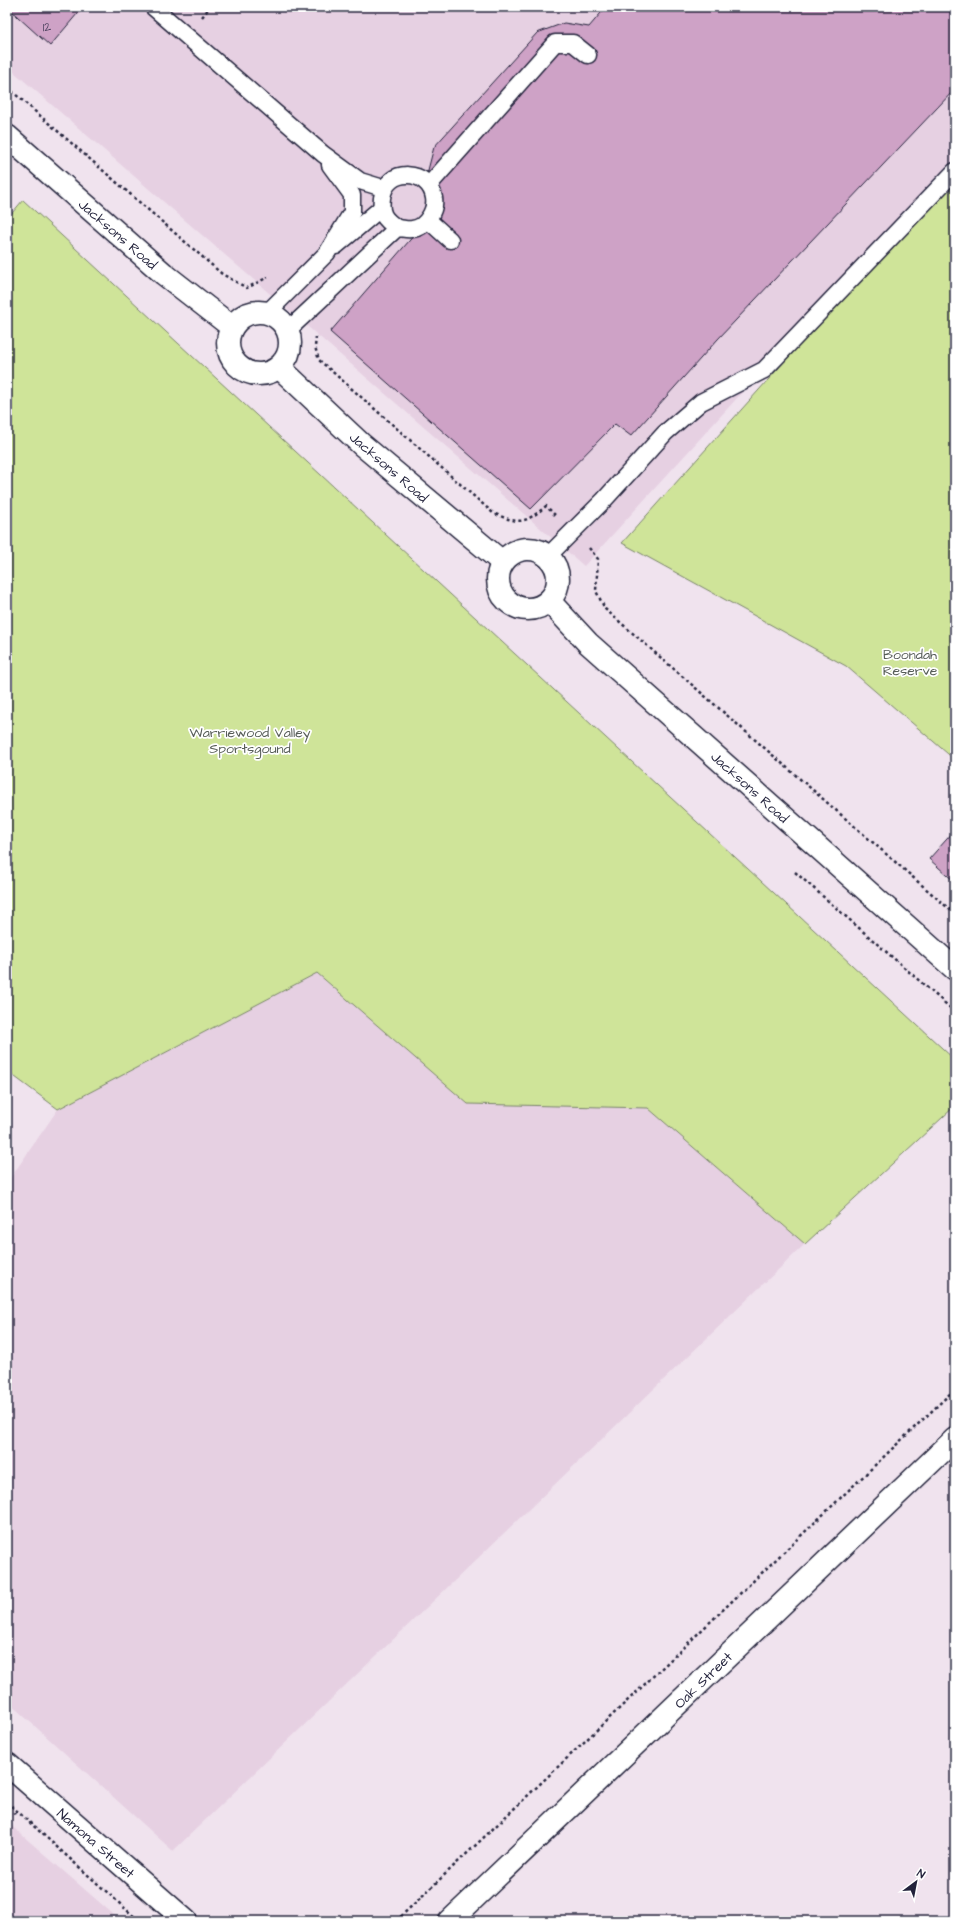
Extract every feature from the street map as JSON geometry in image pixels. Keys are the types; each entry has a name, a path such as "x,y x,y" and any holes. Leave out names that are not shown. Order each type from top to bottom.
{"street":[{"name":"Jacksons Road","path":"7,136 164,274 232,327"},
{"path":"254,312 267,313 279,320 287,331 290,344 287,357 279,367 268,373 255,374 243,370 234,362 228,351 228,339 232,327 241,317 254,312"},
{"name":"Jacksons Road","path":"279,367 361,444 502,562"},
{"path":"518,550 539,550 548,556 558,573 558,583 555,593 549,601 540,607 529,610 518,608 509,603 501,594 497,584 498,573 502,562 509,555 518,550"},
{"name":"Jacksons Road","path":"549,601 588,643 955,968"},
{"name":"Oak Street","path":"450,1921 955,1439"},
{"name":"Namona Street","path":"7,1764 186,1921"}],"lane":[{"path":"153,7 322,154 360,182 383,188"},
{"path":"429,185 555,43 573,43 588,55"},
{"path":"322,154 352,195 352,212 328,253"},
{"path":"548,556 572,530 604,500 665,433 701,402 764,370 955,171"},
{"path":"405,175 418,177 429,185 434,197 434,209 428,220 414,229 397,228 386,220 380,209 383,188 392,179 405,175"},
{"path":"267,313 328,253 380,209"},
{"path":"428,220 450,240"},
{"path":"287,331 397,228"}],"path":[{"path":"572,530 598,559 596,591 605,609 955,914"},
{"path":"795,872 955,1012"},
{"path":"396,1921 955,1389"},
{"path":"7,1802 139,1921"},
{"path":"7,1816 18,1812"}],"shaded area":[{"path":"7,7 955,7 955,159 584,566 7,66"},
{"path":"317,973 468,1104 648,1108 805,1244 173,1851 7,1701 7,1183 58,1109"},
{"path":"7,1822 121,1921 7,1921"}],"green space":[{"name":"Boondah Reserve","path":"955,171 955,760 846,666 622,543"},
{"name":"Warriewood Valley Sportsgound","path":"23,200 955,1060 955,1106 805,1244 648,1108 468,1104 317,973 58,1109 7,1071 7,219"}],"building":[{"path":"7,7 83,7 50,46"},
{"path":"606,7 955,7 955,89 718,339 631,436 615,424 531,509 330,332 436,210 427,174 434,147 537,33 564,23 589,27"},
{"path":"955,830 955,882 929,859"}]}
